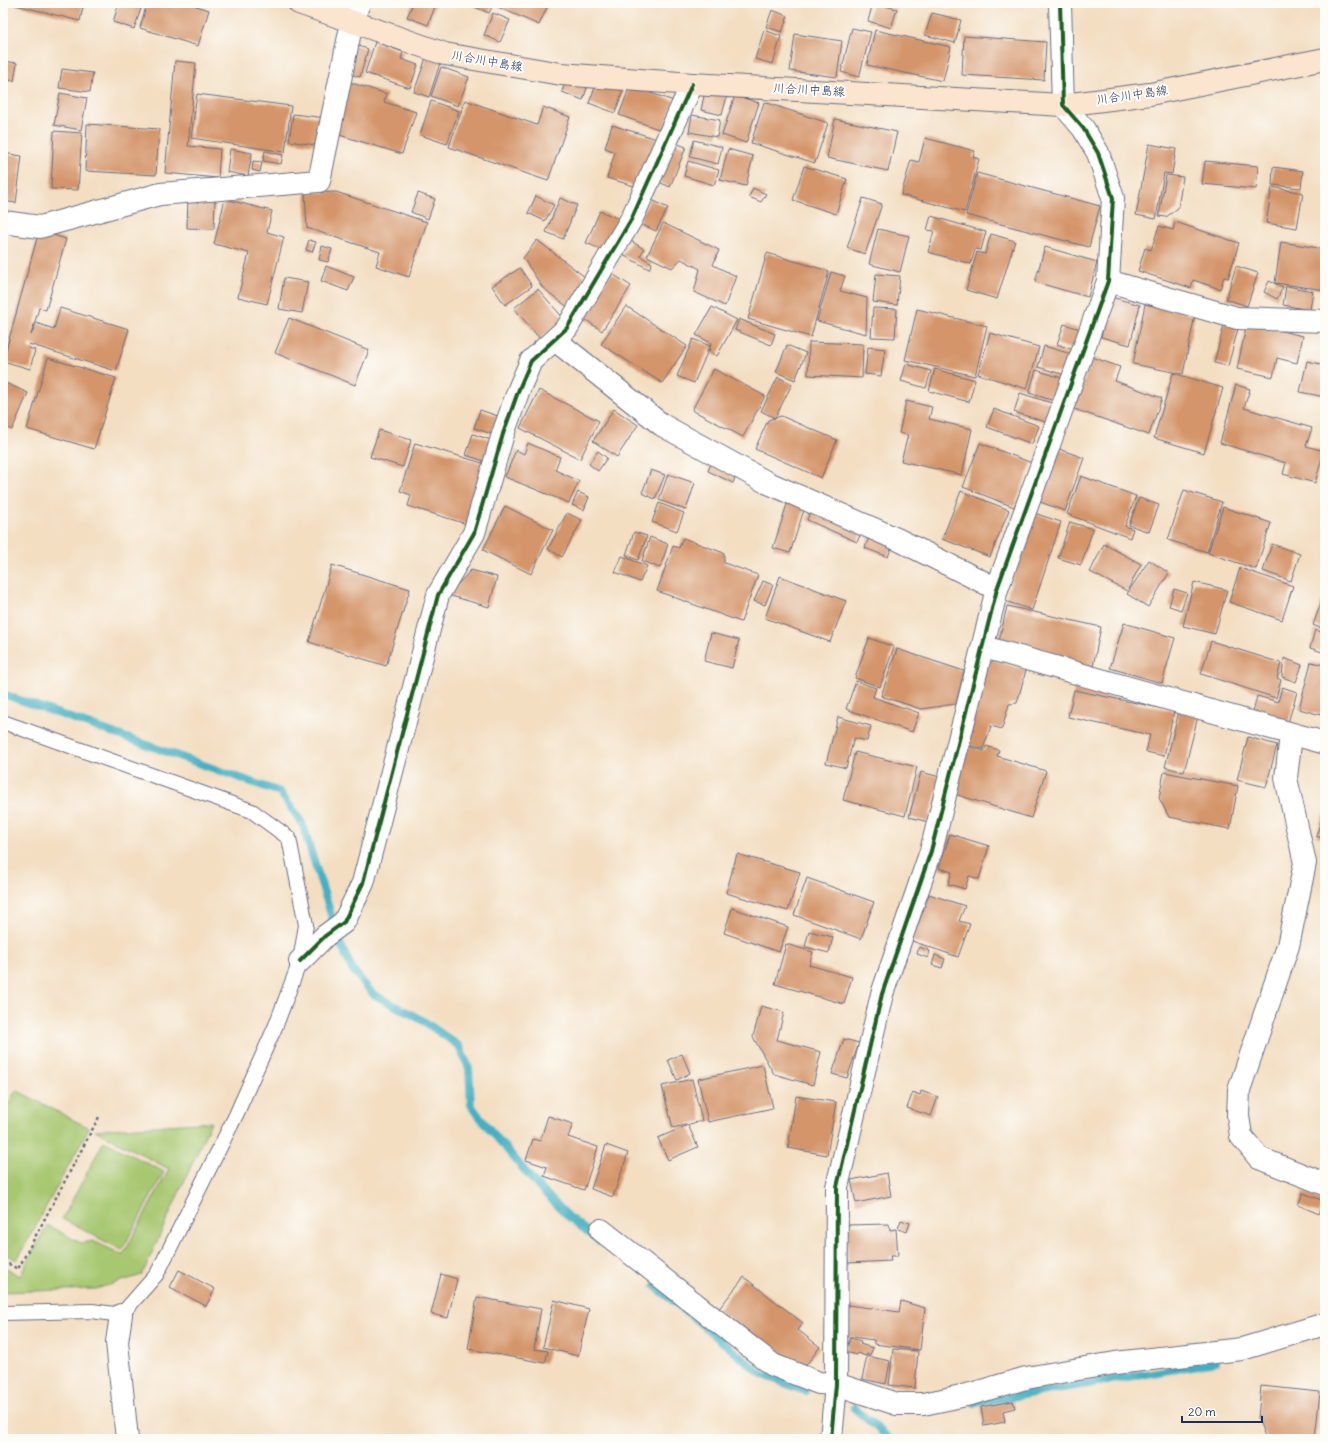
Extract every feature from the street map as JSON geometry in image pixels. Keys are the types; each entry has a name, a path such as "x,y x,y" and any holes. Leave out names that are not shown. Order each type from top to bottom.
{"main road":[{"name":"川合川中島線","path":"300,3 355,12 445,54 561,74 692,84 1063,105 1150,94 1325,59"}],"street":[{"path":"831,1439 836,1384 837,1187 882,994 931,851 984,647 997,590 1108,280 1113,198 1098,153 1083,128 1063,105 1060,3"},
{"path":"3,222 40,227 160,194 319,182 355,12"},
{"path":"300,961 325,936 344,922 363,884 438,595 474,533 503,434 531,361 568,328 632,218 692,84"},
{"path":"1108,280 1237,318 1325,321"},
{"path":"555,340 662,425 766,482 899,540 997,590"},
{"path":"984,647 1325,743"},
{"path":"1291,734 1286,778 1305,863 1288,946 1240,1090 1238,1115 1241,1136 1259,1158 1325,1184"},
{"path":"601,1230 773,1365 819,1383 836,1384 897,1404 923,1404 972,1394 1033,1377 1115,1363 1242,1349 1325,1324"},
{"path":"121,1315 117,1342 127,1439"}],"lane":[{"path":"3,722 252,811 290,838 306,925 300,961 276,1025 236,1115 156,1274 121,1315 92,1311 3,1313"}],"path":[{"path":"3,1261 18,1269 99,1117"}],"green space":[{"path":"16,1090 89,1128 17,1260 3,1253 3,1114"},
{"path":"211,1122 142,1275 96,1289 3,1292 3,1267 20,1276 47,1225 81,1243 93,1241 123,1255 169,1169 95,1130"},
{"path":"104,1141 164,1172 122,1250 62,1219"}],"building":[{"path":"8,3 84,3 80,21"},
{"path":"119,3 143,3 134,29 113,22"},
{"path":"147,3 186,3 209,10 198,46 140,28"},
{"path":"413,3 436,4 428,25 407,17"},
{"path":"466,3 494,3 489,13"},
{"path":"498,3 549,3 539,25 496,6"},
{"path":"873,3 897,9 891,28 868,21"},
{"path":"1298,3 1309,3 1307,7"},
{"path":"772,10 788,16 782,32 766,27"},
{"path":"493,13 510,20 500,42 484,35"},
{"path":"932,13 961,20 955,43 925,35"},
{"path":"852,28 871,32 859,77 841,72"},
{"path":"764,30 781,36 773,64 755,59"},
{"path":"875,30 951,47 943,81 867,65"},
{"path":"795,34 842,41 837,77 790,71"},
{"path":"964,36 1046,42 1044,80 962,75"},
{"path":"375,42 403,52 401,59 418,65 410,88 365,73"},
{"path":"351,44 368,49 360,77 343,72"},
{"path":"427,55 441,60 429,97 414,92"},
{"path":"3,61 17,63 14,81 3,79"},
{"path":"175,61 196,63 188,146 220,149 218,178 165,173"},
{"path":"441,67 469,77 458,106 431,96"},
{"path":"62,69 93,73 90,92 59,88"},
{"path":"567,77 588,85 583,100 562,92"},
{"path":"349,82 387,94 384,102 416,112 402,154 333,133"},
{"path":"597,82 623,91 615,113 589,103"},
{"path":"630,86 674,101 664,131 619,115"},
{"path":"705,92 727,96 722,115 701,110"},
{"path":"60,93 87,98 81,130 54,125"},
{"path":"197,94 291,106 285,152 191,138"},
{"path":"735,95 759,103 746,143 722,135"},
{"path":"465,100 537,125 543,107 570,117 548,181 449,147"},
{"path":"431,101 459,111 447,144 420,135"},
{"path":"764,102 828,123 815,163 751,143"},
{"path":"293,114 326,118 322,146 289,141"},
{"path":"692,115 720,120 717,137 689,132"},
{"path":"835,119 897,132 888,171 827,158"},
{"path":"87,124 159,129 156,175 85,171"},
{"path":"612,125 657,139 641,188 607,178 615,152 605,148"},
{"path":"54,131 82,133 78,190 51,189"},
{"path":"925,138 975,151 973,157 979,159 965,212 901,195 911,160 919,162"},
{"path":"694,140 722,147 718,164 690,157"},
{"path":"675,143 686,147 670,187 659,182"},
{"path":"1149,144 1176,149 1172,174 1164,173 1156,219 1136,215"},
{"path":"230,149 252,153 248,176 227,172"},
{"path":"728,149 753,156 746,186 720,180"},
{"path":"265,151 283,155 281,164 263,161"},
{"path":"3,153 22,156 16,203 3,201"},
{"path":"253,161 262,162 260,172 252,170"},
{"path":"688,161 719,170 714,185 684,176"},
{"path":"1205,161 1258,166 1256,189 1202,184"},
{"path":"804,166 847,179 836,214 793,200"},
{"path":"1273,167 1303,171 1301,188 1272,185"},
{"path":"977,173 1100,206 1089,247 966,215"},
{"path":"1166,175 1183,177 1178,208 1166,217 1159,216"},
{"path":"1272,187 1303,193 1297,228 1266,223"},
{"path":"753,188 766,194 761,202 749,197"},
{"path":"336,192 427,222 409,277 376,266 380,252 307,228 305,193"},
{"path":"418,193 435,199 428,219 411,212"},
{"path":"536,196 554,205 545,221 528,213"},
{"path":"188,197 215,199 214,229 187,228"},
{"path":"560,198 577,205 563,239 546,232"},
{"path":"863,198 882,204 865,254 847,248"},
{"path":"225,199 272,211 267,232 284,237 267,304 238,297 249,253 214,244"},
{"path":"650,199 668,208 656,231 638,223"},
{"path":"600,211 622,220 608,252 586,243"},
{"path":"931,216 986,232 981,250 975,249 971,264 928,252 934,231 927,230"},
{"path":"1175,222 1239,243 1228,278 1224,277 1220,289 1193,280 1191,288 1138,271 1145,248 1151,250 1159,226 1173,230"},
{"path":"663,223 719,250 713,265 736,276 725,306 694,292 700,269 681,259 672,268 647,256"},
{"path":"878,229 909,236 900,272 869,264"},
{"path":"39,231 66,239 46,310 39,308 31,335 36,323 54,329 60,308 129,329 116,371 29,344 28,348 35,350 30,369 3,361"},
{"path":"991,234 1015,241 997,299 966,290 977,252 985,254"},
{"path":"309,240 316,242 312,252 306,250"},
{"path":"537,240 590,281 569,308 543,288 523,258"},
{"path":"631,241 644,249 640,256 652,263 649,269 623,255"},
{"path":"1281,242 1325,249 1325,290 1275,283"},
{"path":"322,246 332,249 328,262 319,260"},
{"path":"1045,247 1097,262 1088,297 1035,282"},
{"path":"767,253 829,271 811,337 748,319"},
{"path":"326,266 354,277 348,291 321,281"},
{"path":"1236,266 1258,273 1247,306 1226,299"},
{"path":"520,268 532,286 505,305 492,286"},
{"path":"831,272 845,276 840,291 867,298 866,334 817,321"},
{"path":"611,273 631,286 602,331 582,317"},
{"path":"876,274 900,276 897,305 873,302"},
{"path":"284,278 308,282 302,313 279,309"},
{"path":"1269,281 1283,287 1277,299 1264,292"},
{"path":"1286,286 1313,291 1310,310 1283,305"},
{"path":"538,289 564,319 540,339 514,308"},
{"path":"1111,297 1140,305 1130,345 1101,337"},
{"path":"1145,304 1195,315 1183,374 1133,364"},
{"path":"626,306 687,346 662,383 601,344"},
{"path":"712,307 737,320 717,356 709,352 711,343 696,335"},
{"path":"873,308 897,309 895,338 871,337"},
{"path":"917,309 987,326 975,376 905,360"},
{"path":"289,318 369,350 355,385 275,353"},
{"path":"739,319 775,334 771,345 735,330"},
{"path":"1225,321 1239,325 1228,366 1214,363"},
{"path":"1247,323 1303,336 1297,363 1277,358 1273,377 1237,369"},
{"path":"1064,324 1083,330 1076,351 1057,344"},
{"path":"990,333 1039,347 1027,389 978,374"},
{"path":"693,339 710,346 694,383 677,376"},
{"path":"809,342 863,344 862,378 808,375"},
{"path":"787,345 806,353 795,380 776,372"},
{"path":"1044,346 1071,354 1065,375 1038,367"},
{"path":"868,347 885,349 881,376 865,374"},
{"path":"1092,357 1120,367 1115,381 1162,398 1149,435 1074,409"},
{"path":"48,358 116,378 94,449 27,429"},
{"path":"1307,361 1325,365 1325,397 1300,392"},
{"path":"906,364 931,371 926,388 901,381"},
{"path":"714,369 765,396 743,437 692,410"},
{"path":"935,369 975,380 969,402 929,391"},
{"path":"1036,370 1068,380 1061,403 1029,393"},
{"path":"1173,373 1223,388 1204,453 1154,438"},
{"path":"778,377 792,384 775,418 761,411"},
{"path":"3,382 28,393 12,430 3,426"},
{"path":"1236,385 1250,389 1244,408 1312,428 1306,446 1324,451 1315,483 1283,474 1286,463 1220,443"},
{"path":"539,390 599,421 580,459 520,428"},
{"path":"1020,393 1058,405 1052,424 1014,412"},
{"path":"906,401 932,407 929,419 972,429 962,475 901,461 908,435 899,433"},
{"path":"614,409 638,425 617,457 593,441"},
{"path":"994,409 1039,426 1032,444 987,427"},
{"path":"480,410 501,417 495,435 474,428"},
{"path":"781,416 837,440 821,478 755,449 768,420"},
{"path":"379,430 411,440 403,467 370,457"},
{"path":"473,434 497,442 490,463 466,455"},
{"path":"415,443 489,465 470,525 408,506 411,495 400,491"},
{"path":"528,443 560,457 555,470 579,481 569,503 505,477 516,450 524,454"},
{"path":"980,443 1032,463 1014,507 963,487"},
{"path":"1059,449 1084,458 1065,511 1040,502"},
{"path":"598,451 607,458 598,471 589,464"},
{"path":"713,459 738,471 733,483 708,471"},
{"path":"651,470 665,475 655,499 642,493"},
{"path":"668,474 695,483 686,510 659,500"},
{"path":"1081,476 1136,496 1125,526 1133,529 1130,538 1067,514"},
{"path":"1184,490 1222,502 1207,552 1168,540"},
{"path":"961,491 1009,510 990,557 942,539"},
{"path":"578,492 589,497 584,510 572,505"},
{"path":"1139,498 1159,505 1149,532 1129,525"},
{"path":"788,501 805,507 790,553 773,548"},
{"path":"659,503 684,513 677,531 652,522"},
{"path":"505,506 553,530 531,574 483,550"},
{"path":"812,507 863,529 857,542 807,520"},
{"path":"1223,507 1271,523 1256,569 1208,553"},
{"path":"567,513 582,520 562,557 548,549"},
{"path":"1034,513 1061,522 1032,610 1005,601"},
{"path":"1070,522 1093,529 1081,565 1058,558"},
{"path":"634,532 647,536 638,560 626,555"},
{"path":"871,532 894,541 888,557 865,548"},
{"path":"650,537 668,544 660,568 642,561"},
{"path":"683,538 724,553 724,563 758,575 741,622 657,591 673,546 679,548"},
{"path":"1104,544 1141,564 1127,591 1090,572"},
{"path":"1272,544 1300,554 1291,581 1263,571"},
{"path":"622,556 647,566 640,582 615,572"},
{"path":"1149,560 1169,573 1148,607 1127,594"},
{"path":"332,565 410,589 386,666 309,642"},
{"path":"1240,568 1293,586 1282,620 1229,602"},
{"path":"471,570 497,577 489,607 448,595"},
{"path":"780,576 846,601 830,642 765,618"},
{"path":"763,581 773,585 765,605 754,601"},
{"path":"1194,582 1227,590 1215,634 1183,626"},
{"path":"1174,589 1187,593 1181,610 1169,606"},
{"path":"1322,600 1325,601 1325,630 1313,625"},
{"path":"1007,606 1101,627 1092,671 997,650"},
{"path":"1124,623 1175,638 1162,683 1110,668"},
{"path":"1315,630 1325,633 1325,643 1322,652 1310,648"},
{"path":"711,633 739,640 732,668 704,661"},
{"path":"869,638 894,647 880,687 855,678"},
{"path":"1211,641 1281,663 1277,678 1281,680 1276,698 1201,674"},
{"path":"897,649 964,671 956,704 921,709 881,696"},
{"path":"987,658 1026,670 1017,703 1009,704 1002,729 991,726 983,749 965,744"},
{"path":"1284,658 1302,665 1296,682 1282,677"},
{"path":"1311,662 1325,665 1325,716 1299,709"},
{"path":"856,681 876,688 873,697 919,713 912,732 846,709"},
{"path":"1282,687 1297,692 1288,723 1253,712 1257,696 1278,702"},
{"path":"1074,690 1174,711 1164,756 1146,752 1150,735 1068,717"},
{"path":"1179,711 1198,716 1184,772 1165,767"},
{"path":"838,717 871,726 867,741 854,738 846,768 826,763"},
{"path":"1248,737 1277,745 1266,787 1237,780"},
{"path":"963,745 984,751 986,746 999,750 997,756 1046,771 1031,818 948,792"},
{"path":"855,752 917,767 905,816 843,800"},
{"path":"921,772 940,777 928,822 909,817"},
{"path":"1164,772 1238,786 1230,829 1169,817 1159,798"},
{"path":"1325,809 1325,839 1316,836"},
{"path":"950,834 989,846 979,879 969,876 965,889 948,884 952,872 939,868"},
{"path":"737,854 800,872 788,911 726,893"},
{"path":"807,878 874,902 861,939 794,915"},
{"path":"929,894 965,906 959,921 970,924 958,957 912,941"},
{"path":"732,908 788,927 779,952 724,933"},
{"path":"809,931 833,937 829,953 805,947"},
{"path":"786,944 813,952 809,965 852,977 844,1004 775,984"},
{"path":"919,947 930,951 928,958 917,954"},
{"path":"935,955 945,959 942,968 932,965"},
{"path":"761,1006 784,1012 777,1040 821,1052 813,1085 774,1074 753,1037"},
{"path":"844,1039 859,1043 847,1078 832,1074"},
{"path":"682,1054 690,1073 677,1080 668,1060"},
{"path":"763,1065 773,1108 708,1122 698,1079"},
{"path":"692,1079 702,1121 673,1128 662,1086"},
{"path":"921,1091 938,1097 931,1116 907,1108 913,1092 920,1095"},
{"path":"796,1096 836,1102 827,1155 788,1148"},
{"path":"548,1116 573,1124 568,1137 598,1147 584,1190 544,1176 547,1167 526,1160 533,1139 540,1141"},
{"path":"688,1125 698,1147 668,1160 658,1138"},
{"path":"606,1145 628,1153 613,1197 591,1189"},
{"path":"887,1173 891,1196 856,1203 851,1180"},
{"path":"1303,1193 1324,1201 1319,1214 1298,1205"},
{"path":"901,1220 910,1223 907,1232 898,1229"},
{"path":"889,1224 890,1230 896,1229 898,1256 890,1256 891,1261 848,1263 847,1225"},
{"path":"179,1270 215,1289 206,1306 170,1287"},
{"path":"441,1274 457,1279 448,1318 431,1314"},
{"path":"744,1277 803,1323 798,1330 820,1347 800,1373 718,1310"},
{"path":"477,1297 541,1309 534,1349 548,1351 545,1363 468,1349"},
{"path":"554,1300 589,1309 578,1356 543,1347"},
{"path":"901,1301 925,1308 920,1350 874,1344 874,1340 844,1336 848,1305 899,1312"},
{"path":"850,1338 861,1341 860,1344 873,1348 870,1355 867,1354 866,1356 857,1353 856,1355 846,1352"},
{"path":"893,1349 918,1351 915,1388 889,1385"},
{"path":"867,1356 890,1361 886,1384 862,1379"},
{"path":"1261,1386 1320,1392 1315,1439 1266,1439 1258,1418"},
{"path":"1013,1401 1015,1408 1003,1411 1005,1422 984,1426 981,1407"}],"waterway":[{"path":"3,694 280,792 302,823 340,943 352,969 373,994 422,1020 459,1046 469,1068 471,1105 535,1183 569,1217 599,1241"},
{"path":"655,1286 761,1374 805,1391"},
{"path":"975,1403 1216,1362"},
{"path":"854,1408 890,1439"}],"cycle path":[{"path":"831,1439 836,1384 837,1187 882,994 931,851 997,589 1108,281 1113,198 1098,153 1083,128 1063,105 1060,3"},
{"path":"300,961 325,936 344,922 363,883 438,595 474,533 503,434 531,361 567,328 632,218 692,84"}]}
